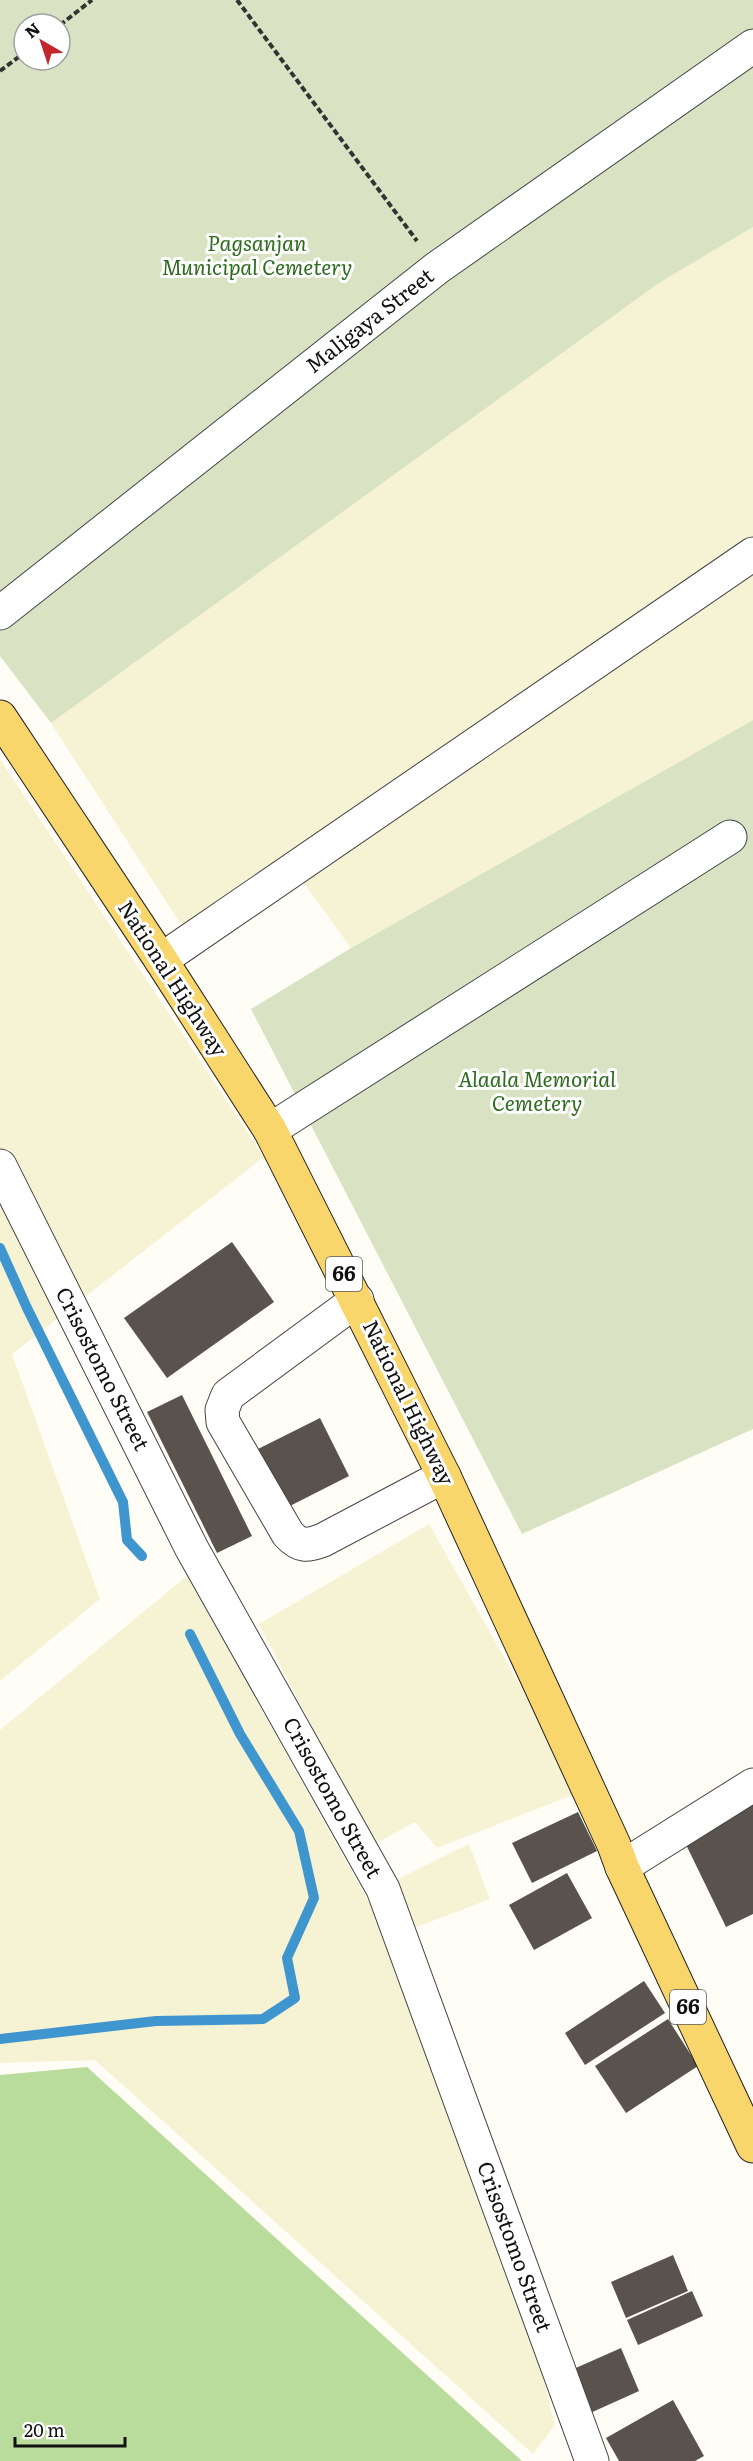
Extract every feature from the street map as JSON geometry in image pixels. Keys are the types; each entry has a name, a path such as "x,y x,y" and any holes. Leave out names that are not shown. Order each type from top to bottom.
{"main road":[{"name":"National Highway","path":"0,717 270,1130 444,1476 614,1845 622,1867"},
{"name":"66","path":"622,1867 753,2146"}],"street":[{"name":"Maligaya Street","path":"0,613 437,268 753,46"},
{"path":"161,960 753,554"},
{"path":"270,1130 730,837"},
{"name":"Crisostomo Street","path":"0,1166 192,1549 383,1888 592,2461"},
{"path":"357,1300 228,1395 222,1410 223,1422 288,1534 297,1544 306,1546 322,1540 444,1476"},
{"path":"622,1867 753,1785"}],"path":[{"path":"72,16 92,0"},
{"path":"237,0 437,268"}],"shaded area":[{"path":"753,227 753,720 351,948 293,868 189,937 51,723 659,283"},
{"path":"0,759 264,1157 12,1354 100,1599 0,1681"},
{"path":"429,1524 580,1792 437,1848 415,1822 373,1845 259,1624"},
{"path":"187,1576 377,1917 538,2359 555,2425 533,2454 95,2060 0,2063 0,1730"},
{"path":"469,1844 490,1899 414,1928 394,1881"}],"green space":[{"name":"Pagsanjan Municipal Cemetery","path":"0,0 753,0 753,227 659,283 51,723 0,656"},
{"name":"Alaala Memorial Cemetery","path":"753,720 753,1429 522,1534 251,1009 351,948"},
{"path":"87,2067 522,2461 0,2461 0,2075"}],"building":[{"path":"232,1242 274,1302 167,1378 124,1318"},
{"path":"182,1395 252,1536 217,1553 147,1412"},
{"path":"320,1418 349,1476 280,1511 250,1453"},
{"path":"753,1787 753,1914 726,1927 676,1824"},
{"path":"578,1812 597,1851 532,1883 512,1843"},
{"path":"567,1873 592,1918 534,1950 509,1905"},
{"path":"644,1981 665,2013 585,2065 565,2033"},
{"path":"668,2019 698,2066 626,2113 595,2066"},
{"path":"673,2255 688,2291 626,2318 611,2282"},
{"path":"692,2291 703,2316 638,2345 627,2320"},
{"path":"621,2348 639,2391 588,2414 569,2371"},
{"path":"673,2400 704,2456 695,2461 619,2461 606,2438"}],"waterway":[{"path":"0,1248 27,1308 123,1502 127,1540 142,1556"},
{"path":"0,2039 156,2021 263,2019 295,1998 287,1958 314,1898 299,1831 240,1734 190,1634"}]}
